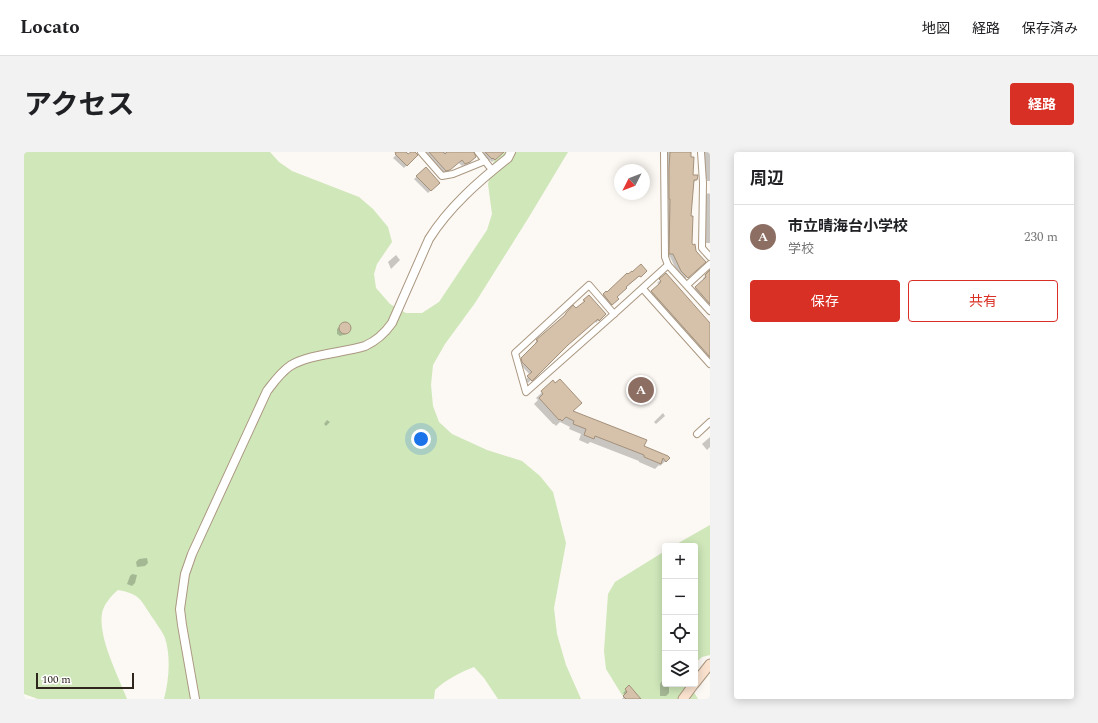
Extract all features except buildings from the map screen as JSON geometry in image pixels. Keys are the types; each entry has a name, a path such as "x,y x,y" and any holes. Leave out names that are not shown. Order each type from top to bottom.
{"main road":[{"path":"698,680 710,664"},
{"path":"683,699 693,687"}],"street":[{"path":"421,152 442,176 453,174 485,161"},
{"path":"478,152 492,170"},
{"path":"195,699 180,609 184,574 198,540 267,391 278,377 291,366 303,360 365,346 372,343 386,331 392,323 429,239 437,226 451,210 492,170 508,158 511,152"},
{"path":"664,152 666,258 668,265 710,311"},
{"path":"702,152 702,248 710,257"},
{"path":"703,183 710,183"},
{"path":"687,285 710,264"},
{"path":"614,314 590,285 515,353 526,392 643,289 668,265"},
{"path":"643,289 710,364"},
{"path":"697,434 710,422"}],"green space":[{"path":"24,152 270,152 279,162 292,171 359,197 373,209 388,227 392,242 377,264 374,274 376,288 390,304 406,313 422,313 439,302 487,230 492,214 488,184 496,152 568,152 475,303 445,344 433,365 431,385 433,406 439,422 452,434 487,450 522,461 540,476 553,492 566,543 554,608 557,634 566,665 581,699 498,699 484,678 474,667 453,677 435,690 434,699 164,699 169,668 165,638 139,598 131,593 118,590 104,606 102,623 106,645 127,699 38,699 24,694"},
{"path":"710,525 710,655 702,657 698,660 698,543 678,543"},
{"path":"662,553 662,687 691,687 698,699 626,699 622,695 606,669 604,651 608,594 615,582"}],"place":[{"name":"市立晴海台小学校","path":"641,390"}]}
